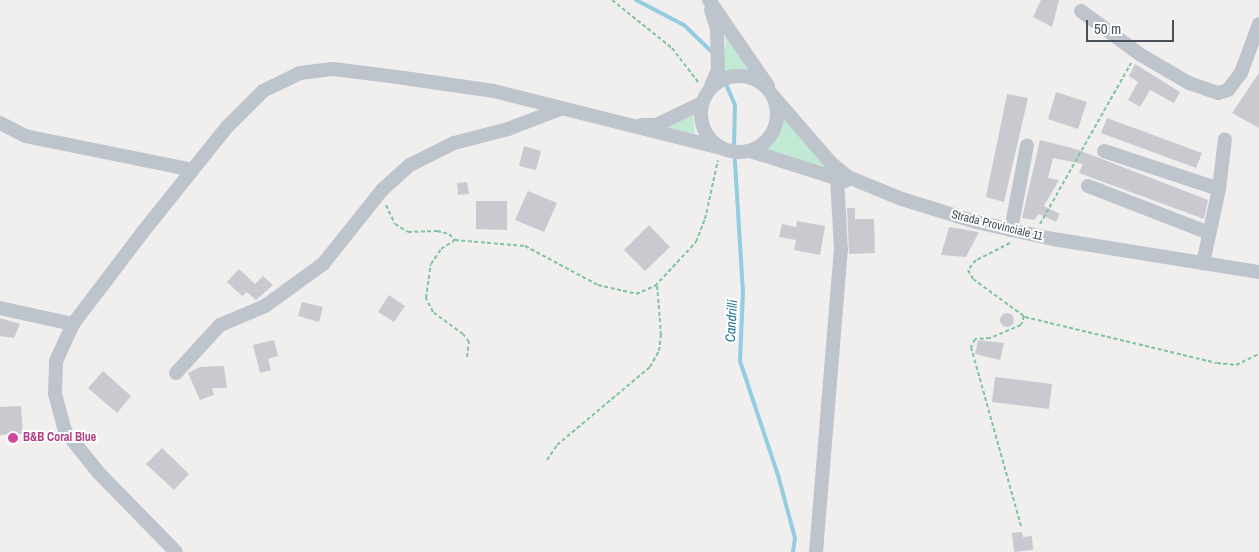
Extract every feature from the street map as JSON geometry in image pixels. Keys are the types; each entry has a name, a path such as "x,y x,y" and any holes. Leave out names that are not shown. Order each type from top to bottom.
{"street":[{"path":"708,0 718,37 718,70 706,95 703,128 735,151"},
{"name":"Strada Provinciale 11","path":"708,0 771,93"},
{"path":"1081,10 1138,52 1190,83 1218,94 1228,90 1241,74 1259,24"},
{"path":"176,552 98,472 65,431 54,394 56,361 73,324 194,170 263,91 300,73 333,69 397,76 494,92 735,151 872,189"},
{"name":"Strada Provinciale 11","path":"615,123 656,125 706,95 720,80 739,76 758,80 831,163 848,177 872,189 1011,230 1259,272"},
{"path":"735,151 772,135 777,116 771,93"},
{"path":"176,373 220,325 265,306 317,269 384,188 433,152 560,109"},
{"path":"0,123 25,136 194,170"},
{"path":"1203,263 1219,189 1225,139"},
{"path":"1011,230 1027,145"},
{"path":"1104,150 1219,189"},
{"path":"816,552 841,250 837,179"},
{"path":"1088,186 1209,233"},
{"path":"0,308 73,324"}],"path":[{"path":"612,0 684,60 706,95"},
{"path":"1138,52 1030,234 976,260 968,270 973,279 1024,316 1217,363 1236,365 1259,354"},
{"path":"467,358 469,342 463,334 433,312 426,298 431,264 441,249 455,240 525,246 598,285 636,294 657,284 696,242 735,151"},
{"path":"384,188 386,209 395,224 408,232 449,234 455,240"},
{"path":"547,460 557,445 650,367 659,351 661,335 657,284"},
{"path":"1021,526 971,347 975,339 990,338 1021,325 1024,316"}],"green space":[{"path":"723,24 758,76 737,70 722,73 726,42"},
{"path":"693,115 695,134 668,128 667,125"},
{"path":"782,116 833,175 763,151 776,137"}],"building":[{"path":"1041,0 1059,0 1052,27 1033,17"},
{"path":"1135,64 1180,92 1174,103 1150,90 1140,107 1128,100 1138,82 1129,76"},
{"path":"1259,73 1259,128 1232,113"},
{"path":"1056,92 1087,102 1078,129 1048,119"},
{"path":"1007,94 1028,98 1004,202 986,197"},
{"path":"1107,118 1202,153 1196,168 1101,133"},
{"path":"1040,140 1076,149 1208,200 1204,219 1079,173 1083,164 1053,158 1048,178 1059,180 1044,206 1060,214 1056,222 1039,214 1034,220 1022,218"},
{"path":"524,146 541,151 536,170 519,166"},
{"path":"467,182 469,194 458,195 457,183"},
{"path":"528,191 557,203 544,232 515,220"},
{"path":"476,201 507,201 507,230 476,229"},
{"path":"847,208 855,208 855,219 874,219 875,253 849,254"},
{"path":"797,221 825,226 820,255 794,250 796,240 779,237 782,224 796,227"},
{"path":"649,225 670,247 645,271 624,250"},
{"path":"949,227 979,232 966,257 941,255"},
{"path":"239,269 255,284 263,276 273,285 256,300 247,292 242,296 227,282"},
{"path":"389,295 405,306 394,322 378,312"},
{"path":"302,302 323,307 319,322 298,316"},
{"path":"1004,313 1010,313 1014,320 1010,327 1004,327 1000,323 1000,317"},
{"path":"0,318 20,324 14,338 0,336"},
{"path":"274,340 278,356 268,359 271,370 260,373 253,345"},
{"path":"978,340 1004,343 1000,360 975,354"},
{"path":"224,366 227,388 212,388 214,395 200,400 188,373 200,367"},
{"path":"103,371 131,396 117,413 88,388"},
{"path":"995,377 1052,384 1049,409 992,402"},
{"path":"21,406 23,434 0,435 0,407"},
{"path":"162,448 189,474 174,490 146,464"},
{"path":"1022,532 1023,537 1032,536 1033,550 1014,552 1012,533"}],"waterway":[{"name":"Candrilli","path":"636,0 684,25 711,51"},
{"name":"Candrilli","path":"726,84 735,105 734,146 743,292 740,361 778,475 795,538 793,552"}],"place":[{"name":"B&B Coral Blue","path":"13,438"}]}
